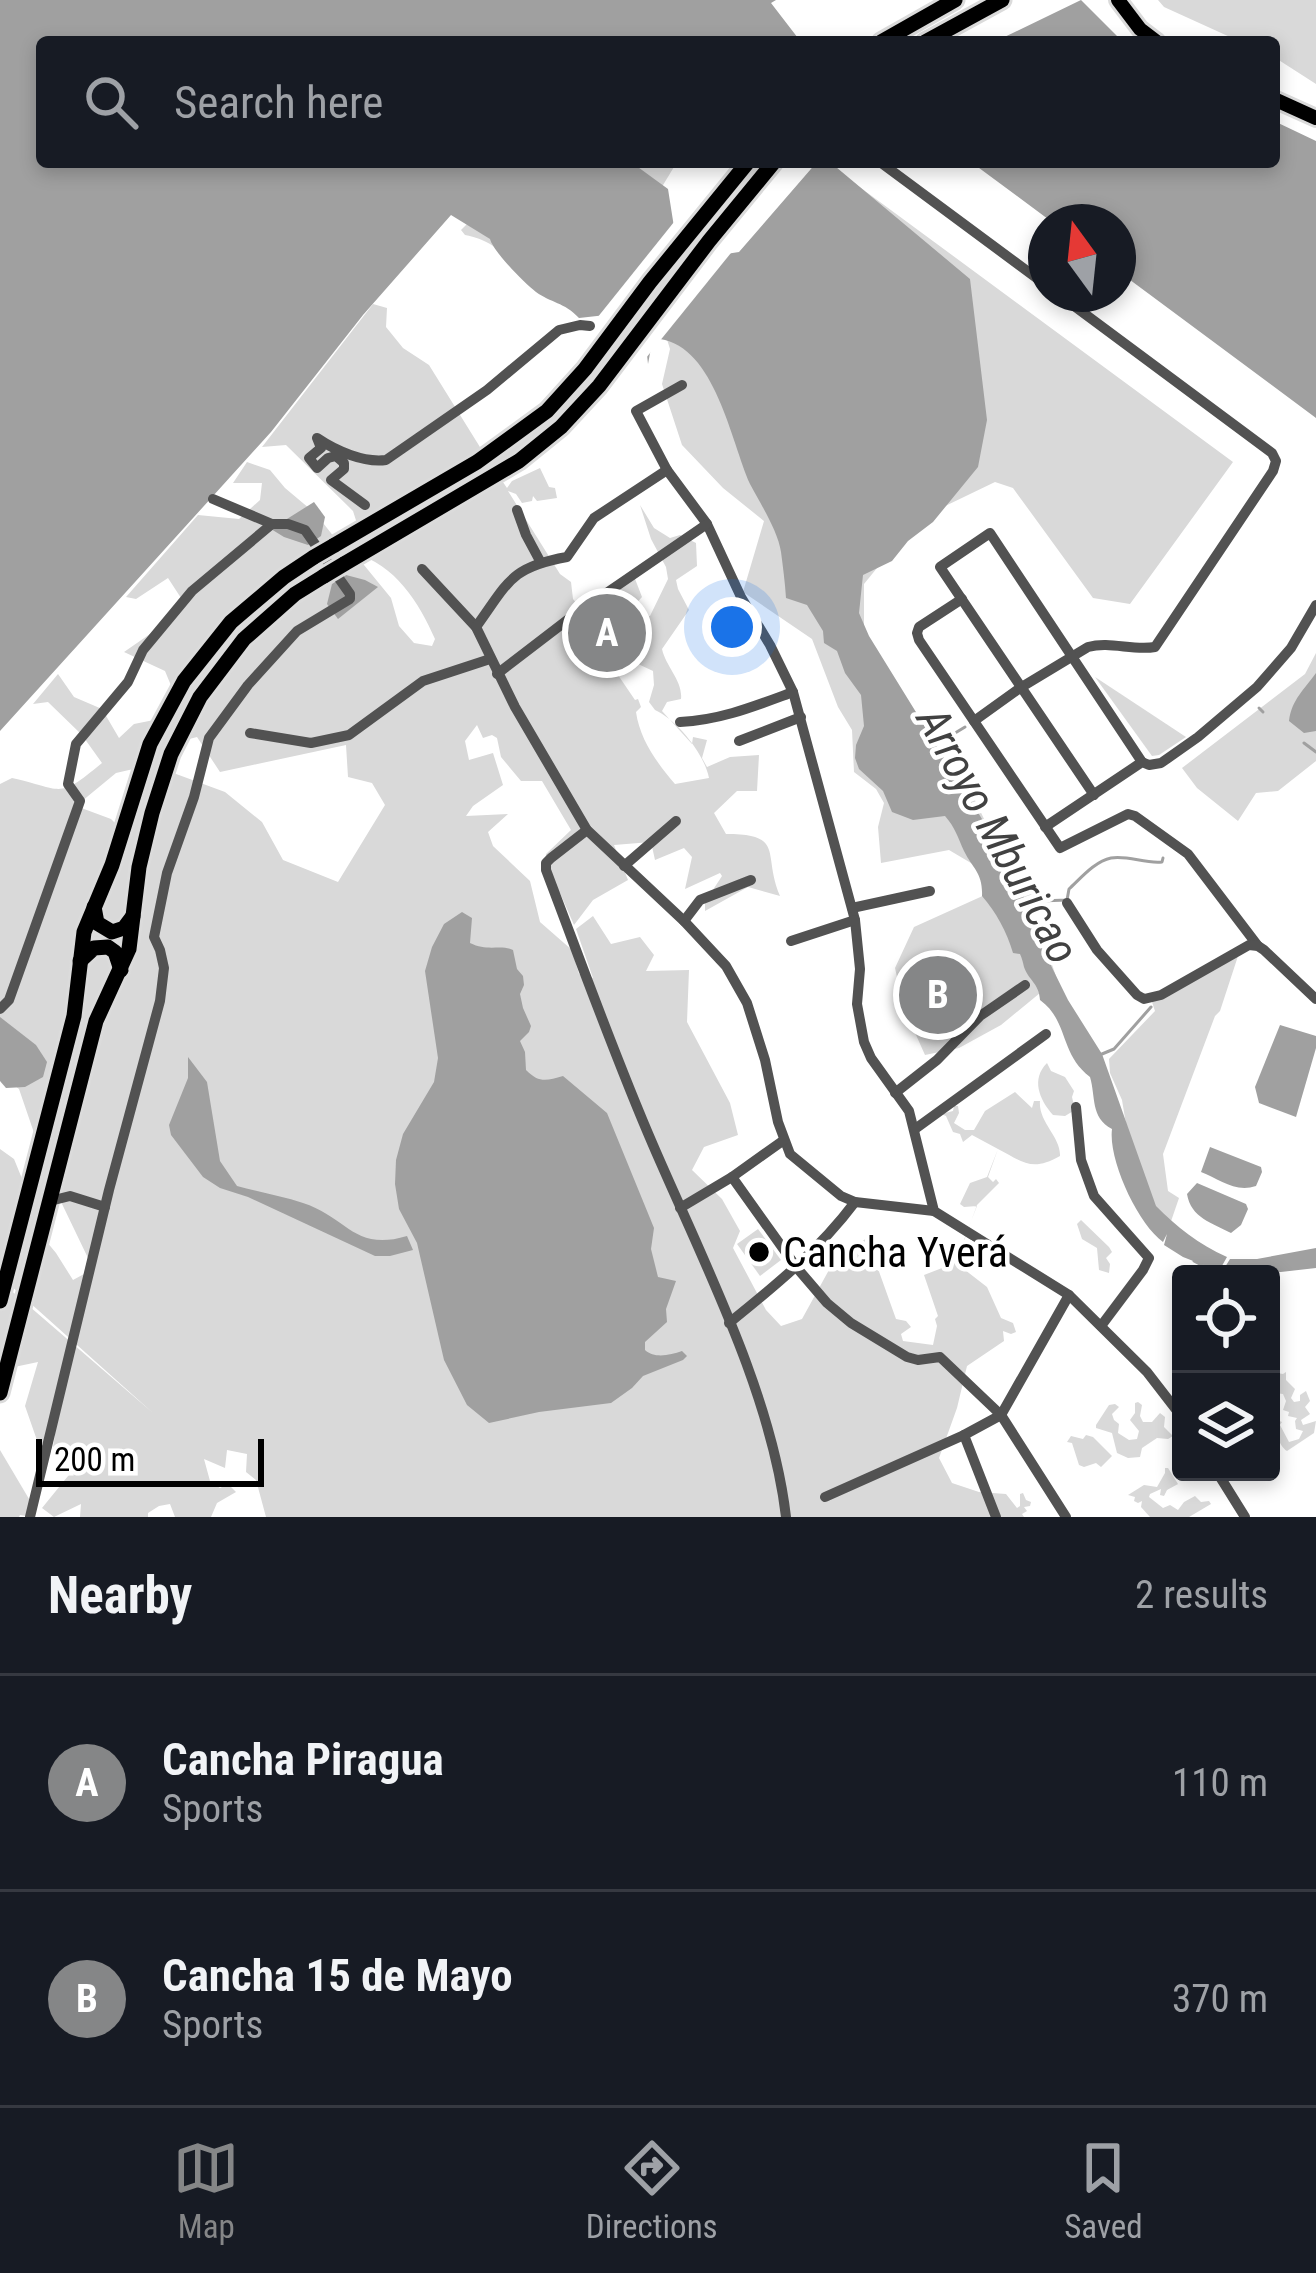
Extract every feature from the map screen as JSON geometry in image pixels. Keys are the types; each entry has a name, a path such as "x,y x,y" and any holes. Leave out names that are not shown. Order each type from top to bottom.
{"highway":[{"path":"892,36 955,0"},
{"path":"937,36 1002,0"},
{"path":"0,1301 74,1016 84,932 112,865 150,744 184,681 231,622 284,578 506,444 547,411 743,168"},
{"path":"0,1393 96,1021 129,949 139,867 152,813 171,754 200,697 244,639 295,594 519,461 561,427 599,386 769,168"},
{"path":"94,908 98,922 112,932 124,928 134,916"},
{"path":"80,962 94,948 109,946 121,970"}],"main road":[{"path":"1118,0 1150,36"},
{"path":"1280,102 1316,118"}],"street":[{"path":"888,168 1028,272"},
{"path":"974,721 1096,644 1146,649 1161,642 1274,471 1272,453 1082,312"},
{"path":"365,505 332,480 344,469 336,456 316,468 309,458 321,448 317,439 370,462 386,460 488,390 559,330 590,326"},
{"path":"682,386 636,411 667,470 707,524 793,692 854,914 863,1042 908,1111 934,1210"},
{"path":"476,627 512,578 540,560 567,556 594,518 667,470"},
{"path":"30,1517 160,1000 164,968 154,937 167,873 209,738 297,631 350,599 304,530 272,524 213,499"},
{"path":"517,510 540,560"},
{"path":"0,1009 9,1000 80,801 68,784 76,744 128,682 143,650 192,591 272,524"},
{"path":"497,674 707,524"},
{"path":"1094,795 940,567 990,533 1142,762 1149,765 1161,764 1257,687 1291,648 1316,605"},
{"path":"422,569 476,627 497,674 587,830 726,966 747,1003 790,1154 854,1202 934,1210 1069,1295 1147,1372 1172,1404"},
{"path":"962,599 920,627 919,640 1060,848 1128,814 1136,816 1188,854 1261,948 1316,999"},
{"path":"250,733 311,743 350,735 423,681 490,659"},
{"path":"680,722 733,715 793,692"},
{"path":"739,741 801,717"},
{"path":"1045,827 1142,762"},
{"path":"624,866 676,821"},
{"path":"587,830 550,858 546,870 632,1097 729,1323 774,1451 787,1517"},
{"path":"684,921 700,900 751,880"},
{"path":"791,941 854,914 930,891"},
{"path":"1067,902 1097,950 1144,999 1161,995 1237,950 1249,945 1261,948"},
{"path":"895,1093 937,1060 980,1016 1025,985"},
{"path":"915,1129 1046,1034"},
{"path":"1076,1107 1081,1160 1094,1196 1149,1258 1101,1326"},
{"path":"680,1208 733,1178 784,1139"},
{"path":"58,1175 70,1196"},
{"path":"733,1178 827,1303 907,1357 940,1357 1001,1415 1066,1517"},
{"path":"50,1201 70,1196 105,1207"},
{"path":"729,1323 797,1268 854,1202"},
{"path":"825,1497 1001,1415 1069,1295"},
{"path":"964,1435 996,1517"},
{"path":"1223,1481 1245,1517"}],"shaded area":[{"path":"0,0 776,0 771,3 796,36 36,36 36,168 639,168 668,189 674,227 606,315 579,318 536,292 490,239 451,215 363,315 271,432 0,731"},
{"path":"1081,0 1117,36 1006,36"},
{"path":"1158,0 1316,0 1316,84 1280,61 1280,36 1228,36"},
{"path":"1280,124 1316,141 1316,418 1136,284 1136,204 1028,204 979,168 1280,168"},
{"path":"547,168 673,168 660,190 641,268 655,285 746,168 762,168 670,288 929,504 864,584 864,629 949,770 972,794 986,823 1034,890 1036,906 1029,921 1046,947 1057,979 1001,1025 959,1048 925,1055 904,1008 895,968 914,927 987,894 976,866 949,850 881,863 878,827 884,803 876,789 854,772 852,730 812,639 743,592 764,521 723,488 682,445 662,384 670,349 665,333 647,328 563,419 496,472 507,488 540,468 549,487 555,488 557,498 537,501 533,496 532,501 522,503 508,491 560,574 571,582 577,604 604,588 611,598 632,571 642,597 632,608 636,614 650,616 668,579 640,505 654,528 670,538 680,535 696,543 697,566 676,580 689,610 662,649 681,692 681,699 667,702 662,711 670,720 649,702 653,671 636,663 618,675 638,699 641,707 636,712 645,742 675,784 709,778 702,758 707,767 730,757 759,755 757,791 737,791 714,813 726,834 765,843 780,896 748,887 705,911 720,873 685,889 692,857 684,848 655,860 651,842 614,845 628,880 593,900 574,925 560,893 544,876 546,854 571,830 542,781 521,781 501,757 497,738 483,738 477,725 465,741 469,760 493,753 503,785 466,816 508,814 488,832 493,846 530,881 540,922 572,950 579,974 593,978 576,929 593,916 611,944 640,937 654,955 646,971 689,970 687,1022 730,1103 738,1135 704,1147 692,1170 722,1199 740,1231 733,1248 766,1310 781,1326 802,1319 835,1259 867,1238 896,1319 911,1327 901,1334 903,1341 933,1345 938,1316 924,1275 955,1263 971,1221 956,1263 987,1287 1001,1318 1013,1323 1016,1332 1003,1331 1004,1341 967,1366 939,1458 952,1483 1006,1494 1017,1508 1023,1493 1031,1502 1024,1507 1024,1517 266,1517 256,1480 246,1472 247,1454 227,1450 225,1468 204,1459 210,1481 220,1488 228,1484 236,1492 217,1503 211,1517 175,1517 170,1504 159,1506 148,1517 80,1517 81,1504 54,1517 42,1508 90,1449 70,1460 52,1453 55,1435 39,1446 25,1406 38,1362 0,1370 0,1281 153,1413 0,1276 0,1149 14,1159 25,1186 43,1159 19,1089 0,1074 0,784 12,778 60,789 102,763 48,702 33,704 58,674 74,697 102,709 119,738 134,724 154,720 174,706 177,700 165,671 124,652 163,625 181,598 168,578 136,599 126,597 198,515 239,519 260,500 262,483 233,483 247,462 270,470 338,542 361,536 353,511 286,445 262,447 373,304 387,308 386,327 403,348 429,365 488,460 507,448 626,315 564,292 461,230 498,193","holes":["355,554 382,566 413,599 435,639 432,646 414,643 399,626 391,598","197,737 220,772 346,745 348,777 372,783 385,805 338,882 283,860 262,822 225,792 168,771 170,744","142,767 127,835 111,819 76,806 116,773","51,1181 88,1258 84,1274 73,1280 37,1230"]},
{"path":"812,168 837,168 970,279 987,420 978,467 933,522 892,561 863,575 859,613 1011,866 1024,879 1027,917 1068,1000 1102,1054 1156,1206 1188,1234 1227,1257 1222,1265 1204,1265 1164,1245 1167,1234 1163,1242 1135,1207 1120,1174 1112,1129 1097,1113 1090,1077 1073,1058 1020,954 1013,953 948,820 945,816 913,820 892,812 883,791 859,769 855,758 864,726 861,695 837,651 824,643 823,631 807,605 786,598 776,535 750,484 708,377 679,346 660,339 651,348 648,364 646,346 713,256 739,252"},
{"path":"829,168 1233,462 1130,604 1093,598 1013,488 995,482 939,509"},
{"path":"314,502 325,517 321,536 308,545 271,529"},
{"path":"346,575 378,587 338,619 327,604 332,584"},
{"path":"1316,653 1316,761 1278,791 1256,793 1238,821 1197,788 1182,768 1305,674"},
{"path":"1316,673 1316,731 1304,733 1289,721 1299,695"},
{"path":"1095,677 1186,737 1152,756"},
{"path":"693,737 707,740 702,758"},
{"path":"462,912 472,918 470,943 513,950 523,976 520,994 531,1026 520,1041 526,1070 543,1080 563,1076 607,1113 654,1228 651,1249 658,1277 676,1281 666,1309 667,1322 645,1342 645,1350 658,1355 682,1351 687,1356 643,1376 611,1403 489,1423 467,1405 444,1360 417,1243 399,1209 395,1184 403,1134 434,1082 438,1058 425,971 444,924"},
{"path":"1239,953 1163,1154 1168,1191 1179,1198 1168,1230 1160,1223 1128,1136 1109,1059 1155,1011 1151,999"},
{"path":"0,1017 36,1045 47,1062 43,1077 25,1087 6,1088 0,1081"},
{"path":"1280,1025 1316,1036 1296,1117 1259,1103 1255,1087"},
{"path":"188,1057 207,1082 220,1161 237,1186 303,1203 375,1240 407,1236 413,1250 375,1256 203,1177 171,1135 169,1125 188,1078"},
{"path":"1047,1063 1074,1091 1075,1110 1065,1116 1053,1115 1041,1096 1039,1076"},
{"path":"1015,1092 1032,1108 1034,1101 1040,1101 1060,1156 1035,1164 1021,1161 972,1135 963,1142 941,1114 958,1106 954,1123 974,1130 985,1111"},
{"path":"1210,1147 1261,1167 1256,1186 1234,1186 1201,1172"},
{"path":"998,1149 988,1177 999,1183 977,1206 960,1204 970,1183 987,1177"},
{"path":"1197,1183 1246,1204 1241,1225 1231,1233 1198,1214 1187,1194"},
{"path":"1081,1220 1112,1252 1106,1258 1109,1273 1099,1270 1097,1248 1082,1239 1077,1224"},
{"name":"Cancha Yverá","path":"758,1229 781,1260 760,1276 737,1244"},
{"path":"1316,1248 1316,1268 1280,1272 1280,1265 1226,1265 1230,1259"},
{"path":"1283,1374 1295,1389 1294,1402 1306,1391 1310,1401 1305,1407 1310,1414 1301,1420 1303,1425 1316,1421 1314,1433 1287,1451 1280,1443 1280,1425 1289,1442 1299,1439 1303,1431 1296,1429 1297,1418 1283,1410"},
{"path":"1135,1403 1142,1405 1143,1422 1152,1422 1160,1413 1165,1417 1164,1427 1172,1437 1157,1438 1142,1448 1140,1457 1128,1458 1117,1453 1112,1433 1096,1425 1109,1405 1115,1404 1119,1407 1112,1414 1119,1424 1118,1433 1137,1439 1139,1431 1130,1420"},
{"path":"1086,1435 1112,1456 1101,1467 1079,1465 1072,1443 1067,1442 1071,1436 1083,1439"},
{"path":"0,1450 32,1504 32,1517 0,1517"},
{"path":"1168,1468 1178,1484 1164,1496 1161,1489 1149,1497 1163,1508 1170,1505 1178,1510 1195,1496 1211,1504 1189,1517 1150,1517 1142,1501 1128,1495 1144,1485 1157,1487"}],"pier":[{"path":"678,217 679,230 611,319 593,323"},
{"path":"739,243 642,363 641,343 708,253"}],"waterway":[{"path":"1259,708 1263,712"},
{"path":"937,744 965,727"},
{"path":"1304,743 1316,752"},
{"path":"1021,906 1067,900 1069,889 1105,860 1162,862 1163,858"},
{"path":"1102,1054 1114,1049 1151,1007"},
{"name":"Arroyo Mburicao","path":"1194,1261 1202,1265"}],"place":[{"name":"Cancha Piragua","path":"607,633"},
{"name":"Cancha 15 de Mayo","path":"938,995"},
{"name":"Cancha Yverá","path":"759,1252"}]}
